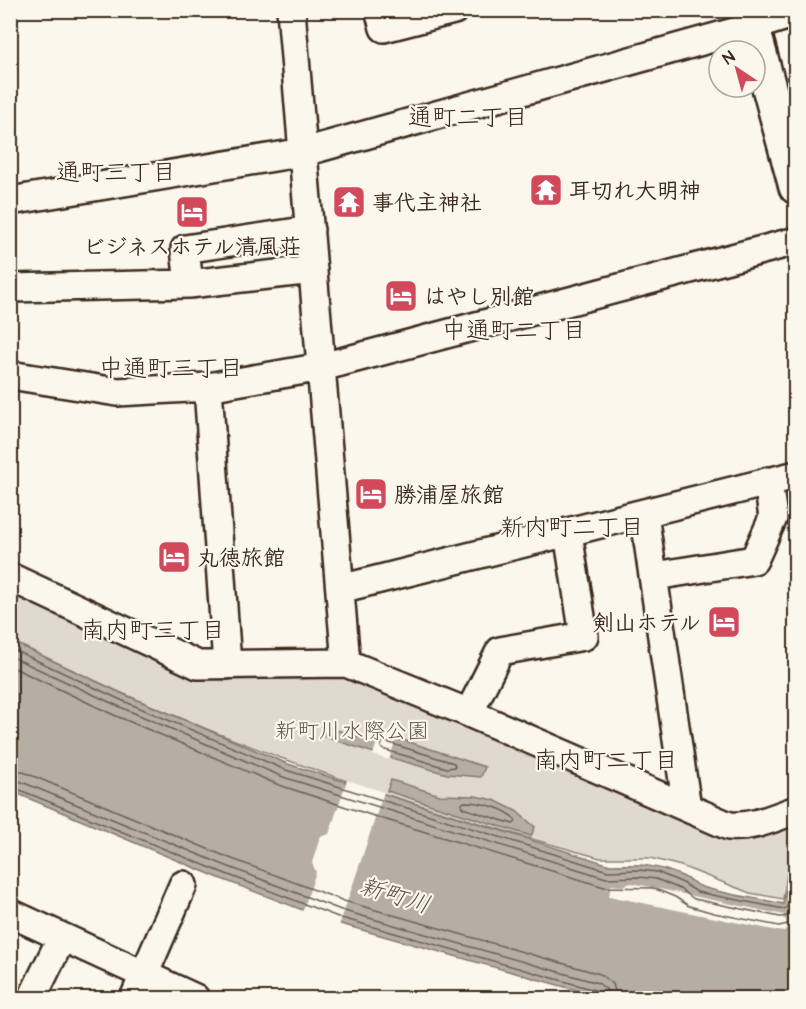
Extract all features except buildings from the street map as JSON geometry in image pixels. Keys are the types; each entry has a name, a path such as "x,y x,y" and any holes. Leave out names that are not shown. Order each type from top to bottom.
{"street":[{"path":"291,10 346,663"},
{"path":"379,10 384,28 454,10"},
{"path":"10,201 304,152 750,19 795,13"},
{"path":"750,19 795,187"},
{"path":"189,284 184,249 310,230"},
{"path":"10,375 117,392 208,387 322,367 795,241"},
{"path":"10,288 189,284 314,270"},
{"path":"208,387 227,665"},
{"path":"340,589 795,475"},
{"path":"655,576 754,560 772,518 768,481"},
{"path":"644,514 655,576 687,808"},
{"path":"469,713 500,651 584,636 568,533"},
{"path":"10,577 198,665 346,663 469,713 729,826 743,827 759,824 795,810"},
{"path":"140,987 183,885"},
{"path":"10,913 62,937 140,987 195,999"},
{"path":"32,999 62,937"}],"green space":[{"name":"新町川水際公園","path":"11,582 201,675 343,673 739,836 795,821 795,875 787,874 783,899 750,893 681,866 650,858 600,858 532,839 384,794 281,758 117,691 11,641"}],"water":[{"name":"新町川","path":"11,641 123,694 288,764 610,865 639,865 663,869 712,890 783,904 787,886 795,887 795,998 604,998 337,923 219,878 11,791"},
{"path":"327,727 375,742 379,732 485,767 481,777 447,774 323,736"},
{"path":"391,780 440,795 475,796 494,800 516,811 535,827 531,836 387,791"}],"pier":[{"path":"380,731 397,736 389,760 373,755"},
{"path":"347,780 384,792 339,926 302,913 316,872 312,863 320,837 329,834"},
{"path":"631,883 784,915 787,928 783,932 609,896 611,885 622,886"}],"place":[{"name":"耳切れ大明神","path":"546,190"},
{"name":"事代主神社","path":"349,202"},
{"name":"ビジネスホテル清風荘","path":"192,212"},
{"name":"はやし別館","path":"401,296"},
{"name":"勝浦屋旅館","path":"371,494"},
{"name":"丸徳旅館","path":"174,557"},
{"name":"剣山ホテル","path":"724,622"}],"district":[{"name":"通町二丁目","path":"468,117"},
{"name":"通町三丁目","path":"116,172"},
{"name":"中通町二丁目","path":"514,330"},
{"name":"中通町三丁目","path":"171,368"},
{"name":"新内町二丁目","path":"572,527"},
{"name":"南内町三丁目","path":"153,630"},
{"name":"南内町二丁目","path":"606,760"}]}
